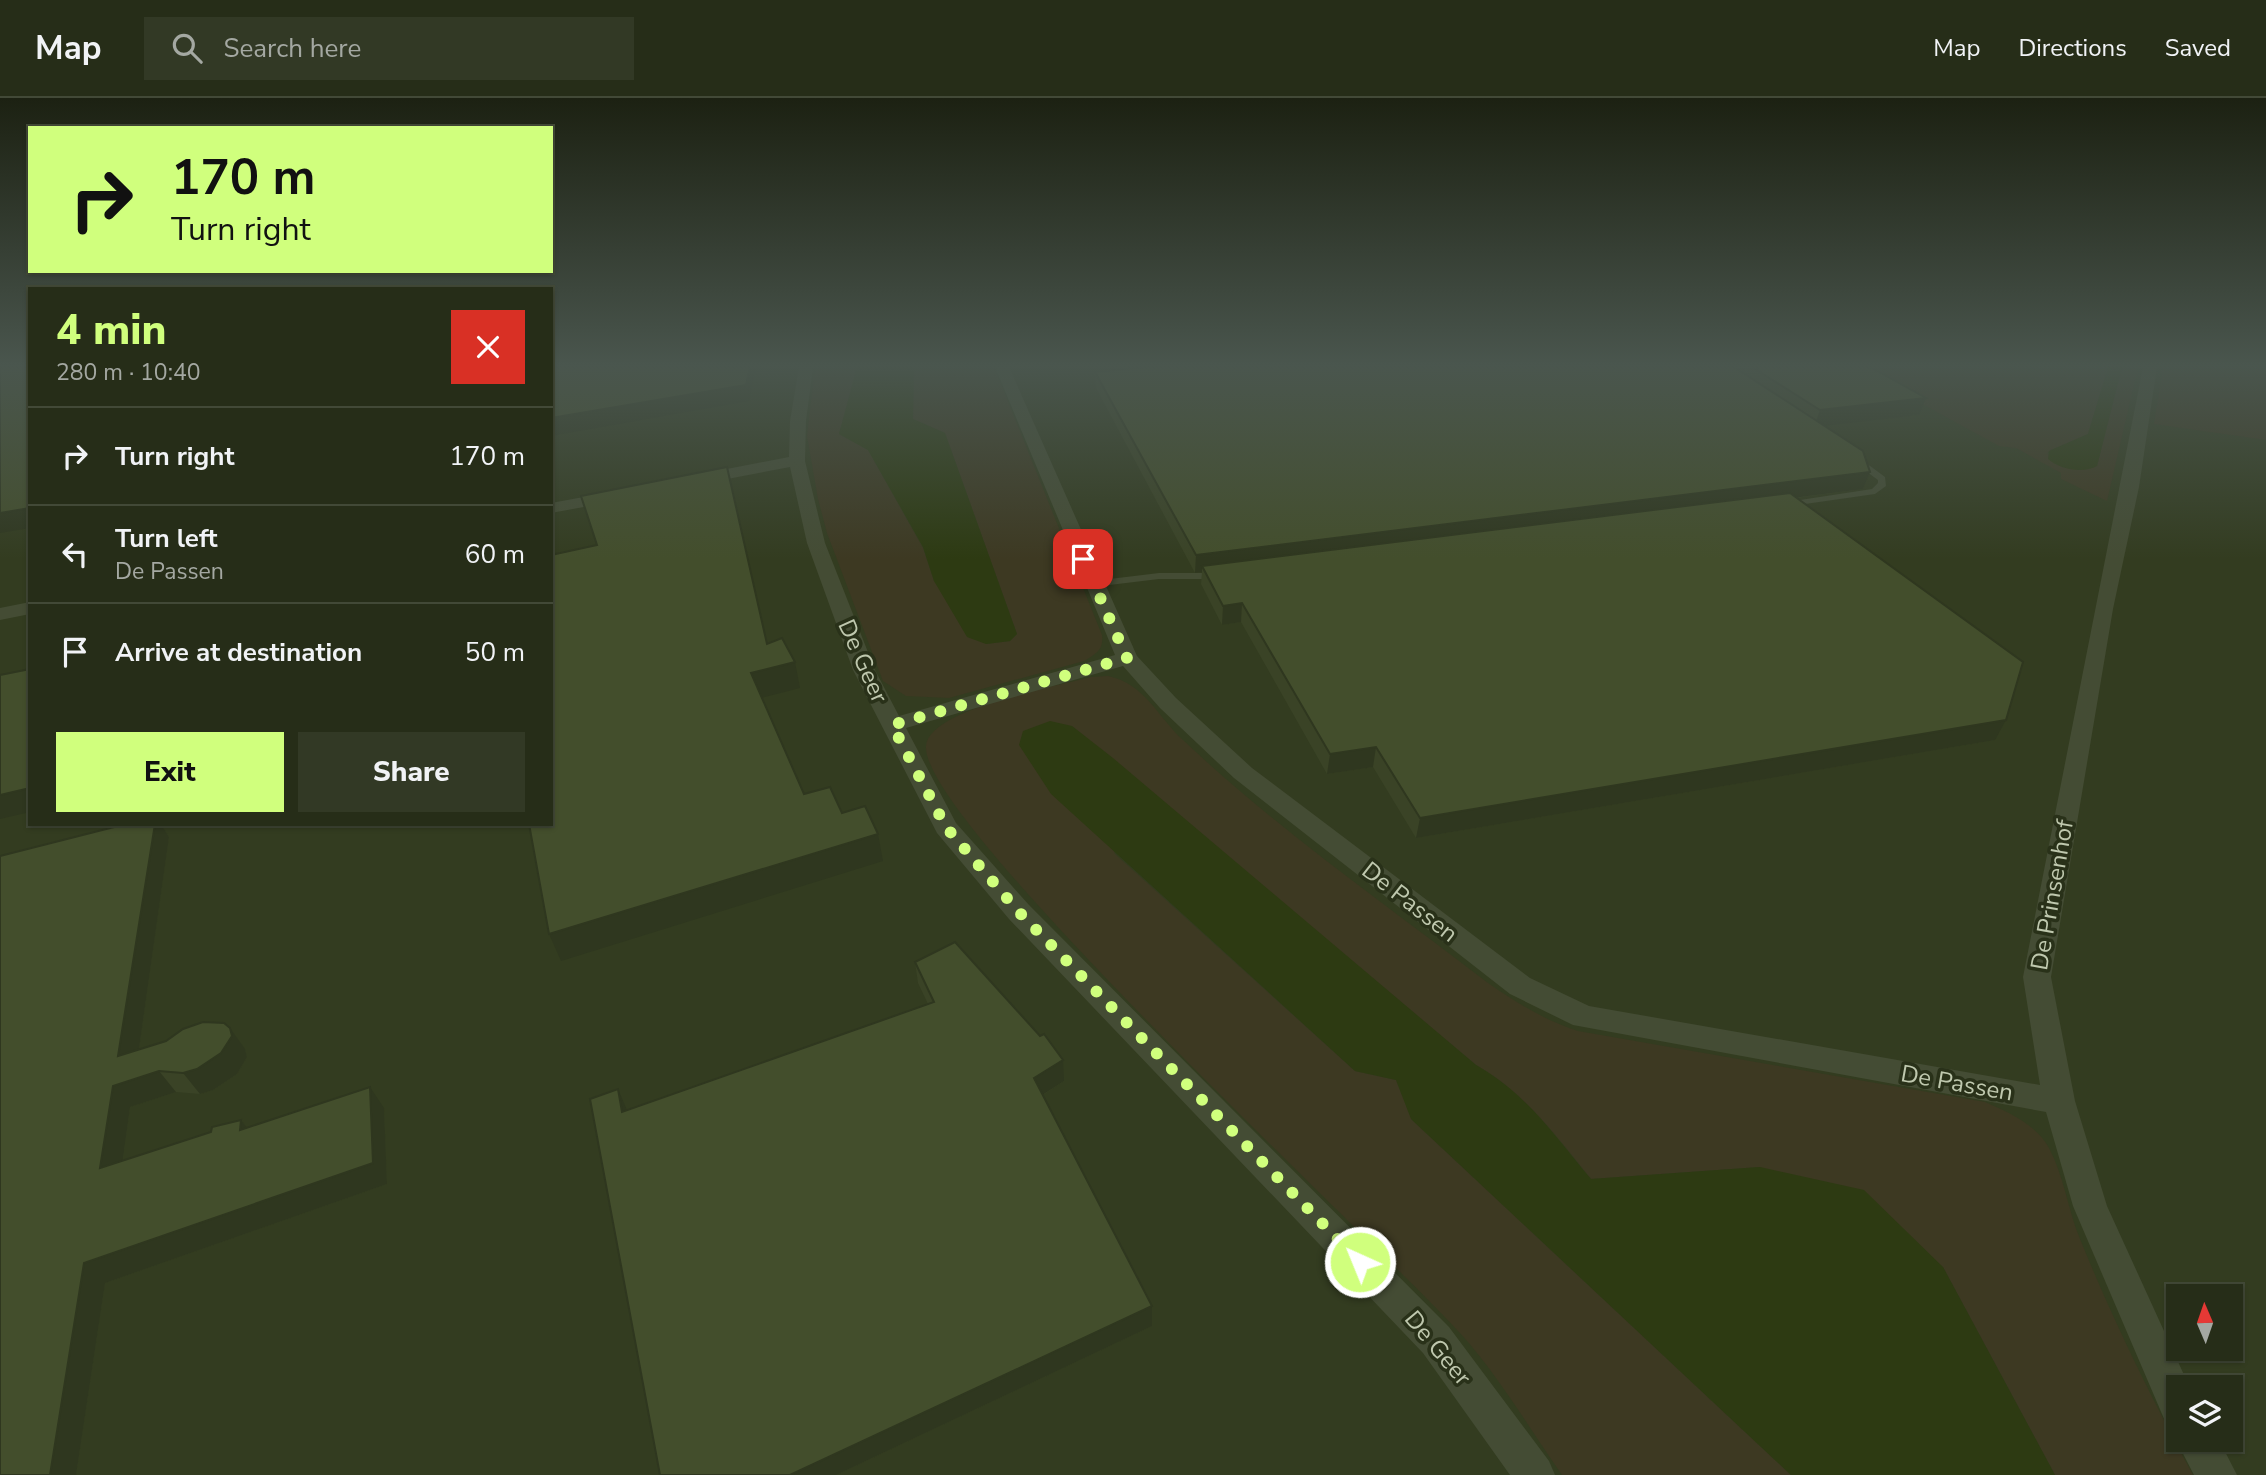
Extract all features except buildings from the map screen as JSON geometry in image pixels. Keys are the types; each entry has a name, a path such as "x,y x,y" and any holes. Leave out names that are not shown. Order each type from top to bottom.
{"street":[{"name":"De Geer","path":"798,431 797,461 821,556 864,670 946,827 1019,912 1436,1340 1535,1475"},
{"name":"De Passen","path":"1029,431 1127,658 1168,702 1243,773 1520,986 1584,1017 2059,1101"},
{"name":"De Prinsenhof","path":"2139,431 2130,487 2103,609 2037,977 2059,1101 2090,1206 2166,1378"},
{"path":"685,483 797,461"},
{"path":"553,508 631,493"},
{"path":"0,614 28,608"},
{"path":"892,725 1127,658"},
{"path":"2203,1452 2217,1475"}],"lane":[{"path":"1770,507 1865,495 1883,484 1878,475 1846,453"},
{"path":"1093,584 1160,576 1199,579 1226,575"}],"shaded area":[{"path":"808,431 840,431 839,434 868,450 923,548 934,581 986,644 1010,641 1017,634 945,433 941,431 1020,431 1102,635 1102,644 1098,651 1084,661 949,698 906,696 883,681 827,533"},
{"path":"840,431 945,433 1017,634 1010,641 986,644 967,637 934,581 923,547 868,450 839,434"},
{"path":"1972,431 2089,431 2047,454 2097,466 2106,431 2123,431 2107,501 2061,479 2061,473 2016,448 1999,446"},
{"path":"2089,431 2106,431 2097,466 2078,470 2065,468 2048,459 2049,451"},
{"path":"2205,431 2266,431 2266,440"},
{"path":"1108,676 1132,686 1150,702 1183,740 1294,835 1488,983 1542,1016 1578,1031 1985,1102 2030,1126 2049,1148 2076,1228 2106,1299 2166,1424 2166,1452 2181,1452 2193,1475 2055,1475 1943,1267 1760,1167 1591,1179 1525,1102 1476,1065 1072,726 1115,854 1355,1071 1396,1080 1412,1120 1791,1475 1562,1475 1501,1384 1460,1333 1256,1131 1073,943 996,858 944,789 926,746 932,733 948,721 971,710 1091,677"},
{"path":"1050,721 1072,726 1113,758 1476,1065 1510,1089 1539,1116 1591,1179 1760,1167 1864,1190 1943,1267 2055,1475 1791,1475 1411,1119 1396,1080 1355,1071 1051,794 1019,745 1023,731"}],"route":[{"path":"1083,559 1127,658 892,725 946,827 1019,912 1360,1262"}]}
